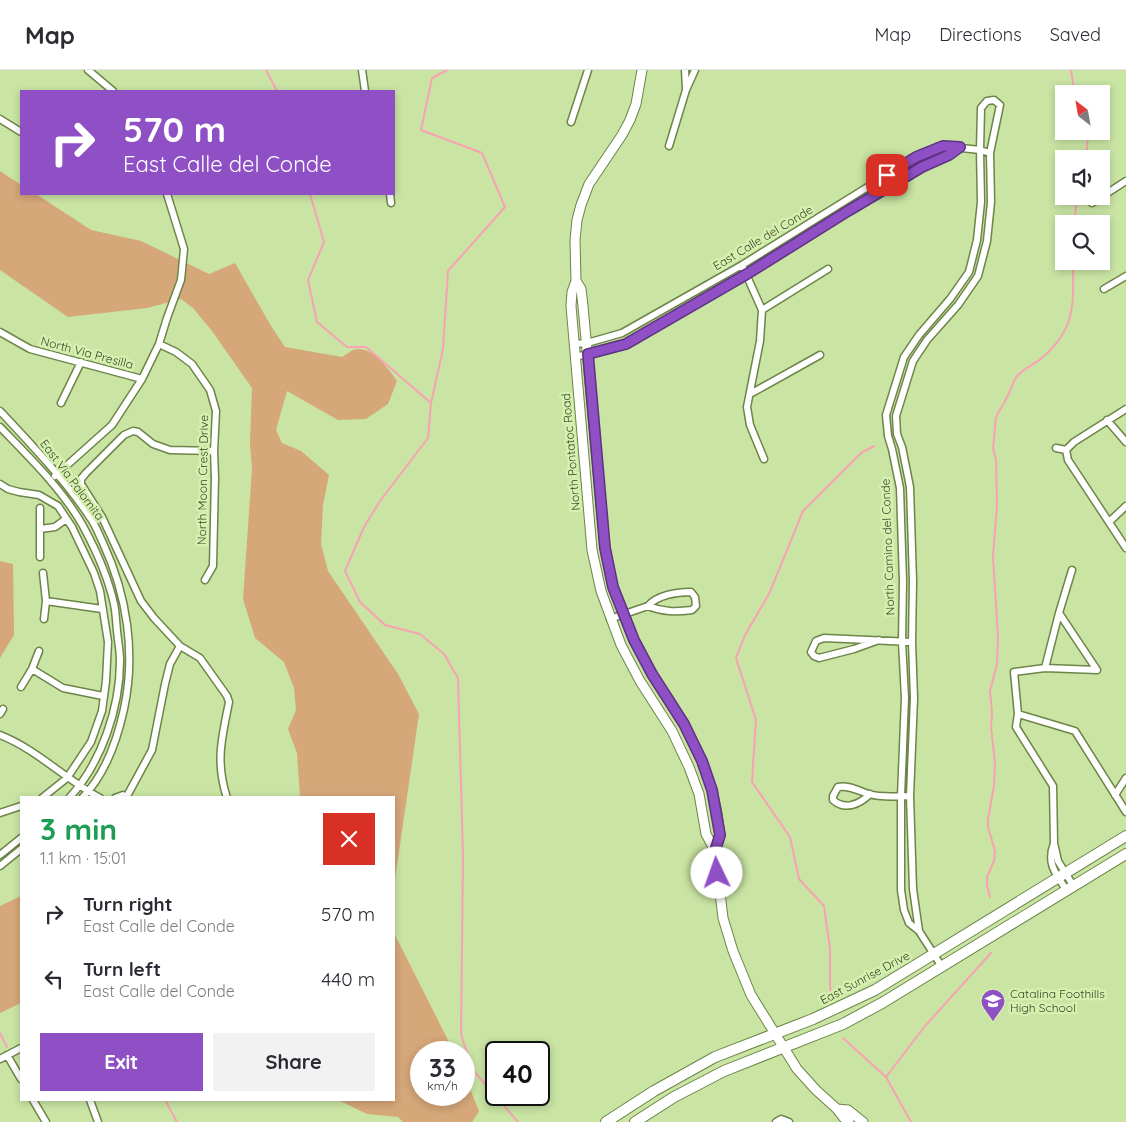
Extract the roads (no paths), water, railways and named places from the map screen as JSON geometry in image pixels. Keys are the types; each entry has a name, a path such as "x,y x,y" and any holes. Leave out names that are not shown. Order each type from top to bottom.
{"main road":[{"name":"East Sunrise Drive","path":"606,1122 654,1091 715,1057 841,1007 875,990 1126,836"},
{"path":"635,1122 674,1097 724,1070 843,1024 882,1003 1126,854"}],"street":[{"path":"88,70 112,90"},
{"path":"362,70 365,90"},
{"path":"571,122 588,70"},
{"name":"North Pontatoc Road","path":"642,70 636,104 630,120 589,184 577,220 575,240 576,281 572,292 571,306 592,550 601,591 621,646 672,731 699,794 706,834 715,851 723,918 733,951 751,995 797,1069 849,1122"},
{"path":"685,70 686,90"},
{"path":"669,146 686,90 695,70"},
{"name":"North Camino del Conde","path":"918,931 913,889 910,796 914,698 910,487 902,447 897,434 896,416 913,361 927,340 958,305 978,276 987,241 990,202 990,153 1000,105 994,100 987,102 982,108 980,150 981,202 978,240 969,272 950,300 920,334 904,357 886,414 888,436 900,488 903,581 902,642 905,698 901,796 901,890 904,910 909,923 918,931 942,967"},
{"path":"0,118 20,131"},
{"name":"East Calle del Conde","path":"574,344 587,343 622,333 742,265 916,157 943,146 960,147 990,153"},
{"name":"East Calle del Conde","path":"575,356 626,344 747,274 922,167 949,155 960,147"},
{"path":"1110,191 1126,181"},
{"path":"51,480 112,425 142,379 159,344 166,318 182,280 184,249 167,195"},
{"path":"390,195 391,203"},
{"path":"842,202 848,211"},
{"path":"742,265 762,310 760,341 746,408 750,425 764,459"},
{"path":"762,310 828,269"},
{"path":"1104,290 1126,276"},
{"name":"North Pontatoc Road","path":"576,281 581,289 605,548 613,587 634,640 652,674 684,724 702,761 712,790 717,813 720,835 715,851"},
{"name":"North Via Presilla","path":"0,332 30,349 142,379"},
{"name":"North Moon Crest Drive","path":"159,344 176,352 192,364 210,390 216,411 213,566 205,580"},
{"path":"750,394 820,354"},
{"path":"61,403 81,362"},
{"path":"1066,450 1074,442 1126,409"},
{"name":"East Via Palomita","path":"0,411 57,475 92,520 112,563 124,602 130,661 128,686 115,742 101,772 84,796"},
{"path":"1108,420 1126,442"},
{"name":"East Via Palomita","path":"0,427 51,480 82,525 102,567 114,604 120,661 118,685 110,725 103,744 80,786 71,796"},
{"path":"214,451 170,450 153,444 138,432 130,429 81,479 81,486 102,517 141,601 180,646 200,658 222,688 229,702 219,758 226,796"},
{"path":"1056,448 1066,450"},
{"path":"1066,450 1068,460 1126,548"},
{"path":"0,484 8,489 39,495 58,506 72,527 94,573 100,591 108,642 102,711 90,742 67,778 44,796"},
{"path":"1109,522 1126,506"},
{"path":"40,508 40,557"},
{"path":"40,528 55,527 66,520"},
{"path":"1045,668 1072,570"},
{"path":"43,573 46,601 44,619"},
{"path":"610,619 648,606 651,602 680,592 691,592 696,601 696,606 692,610 683,611 658,610 648,606"},
{"path":"46,601 102,609"},
{"path":"1059,613 1097,670 1045,668 1014,672 1018,714 1016,727 1053,786 1054,843 1062,875 1071,889"},
{"path":"879,640 860,648 819,658 814,656 812,652 816,641 824,638 879,640 912,642"},
{"path":"129,796 152,750 170,664 180,646"},
{"path":"21,687 32,668 38,651"},
{"path":"32,668 63,688 103,696"},
{"path":"1018,714 1076,731 1126,812"},
{"path":"0,735 18,742 67,778 97,796"},
{"path":"1115,795 1126,778"},
{"path":"870,794 866,799 845,806 837,804 833,800 838,787 844,786 870,794 910,796"},
{"path":"0,813 20,806"},
{"path":"0,855 20,839"},
{"path":"0,866 20,850"},
{"path":"0,1059 20,1049"},
{"path":"8,1055 20,1077"},
{"path":"34,1101 46,1122"},
{"path":"90,1101 98,1122"},
{"name":"North Pontatoc Road","path":"838,1109 848,1110 863,1122"},
{"path":"776,1122 781,1119 789,1122"}],"waterway":[{"path":"266,70 276,90"},
{"path":"431,403 443,349 448,271 505,207 482,153 421,130 432,78 447,70"},
{"path":"1071,70 1073,85"},
{"path":"1086,150 1088,140"},
{"path":"310,195 324,242 308,280 317,322 347,347 366,347 431,403 428,438 380,501 364,527 345,571 360,602 385,625 420,634 444,654 458,678 463,856 461,1034 472,1069 518,1122"},
{"path":"1075,205 1075,215"},
{"path":"990,897 987,877 994,861 995,851 988,827 995,764 990,691 997,664 998,637 993,557 997,505 996,459 993,449 996,417 1018,375 1040,359 1054,346 1062,335 1071,313 1073,270"},
{"path":"831,996 830,949 824,906 799,879 790,837 752,782 756,720 736,658 745,635 769,594 803,511 861,453 874,446"},
{"path":"886,1077 925,1026 991,953"},
{"path":"0,1033 7,1047"},
{"path":"843,1038 886,1077 911,1122"},
{"path":"166,1101 177,1122"}],"place":[{"name":"Catalina Foothills High School","path":"993,1022"}]}
